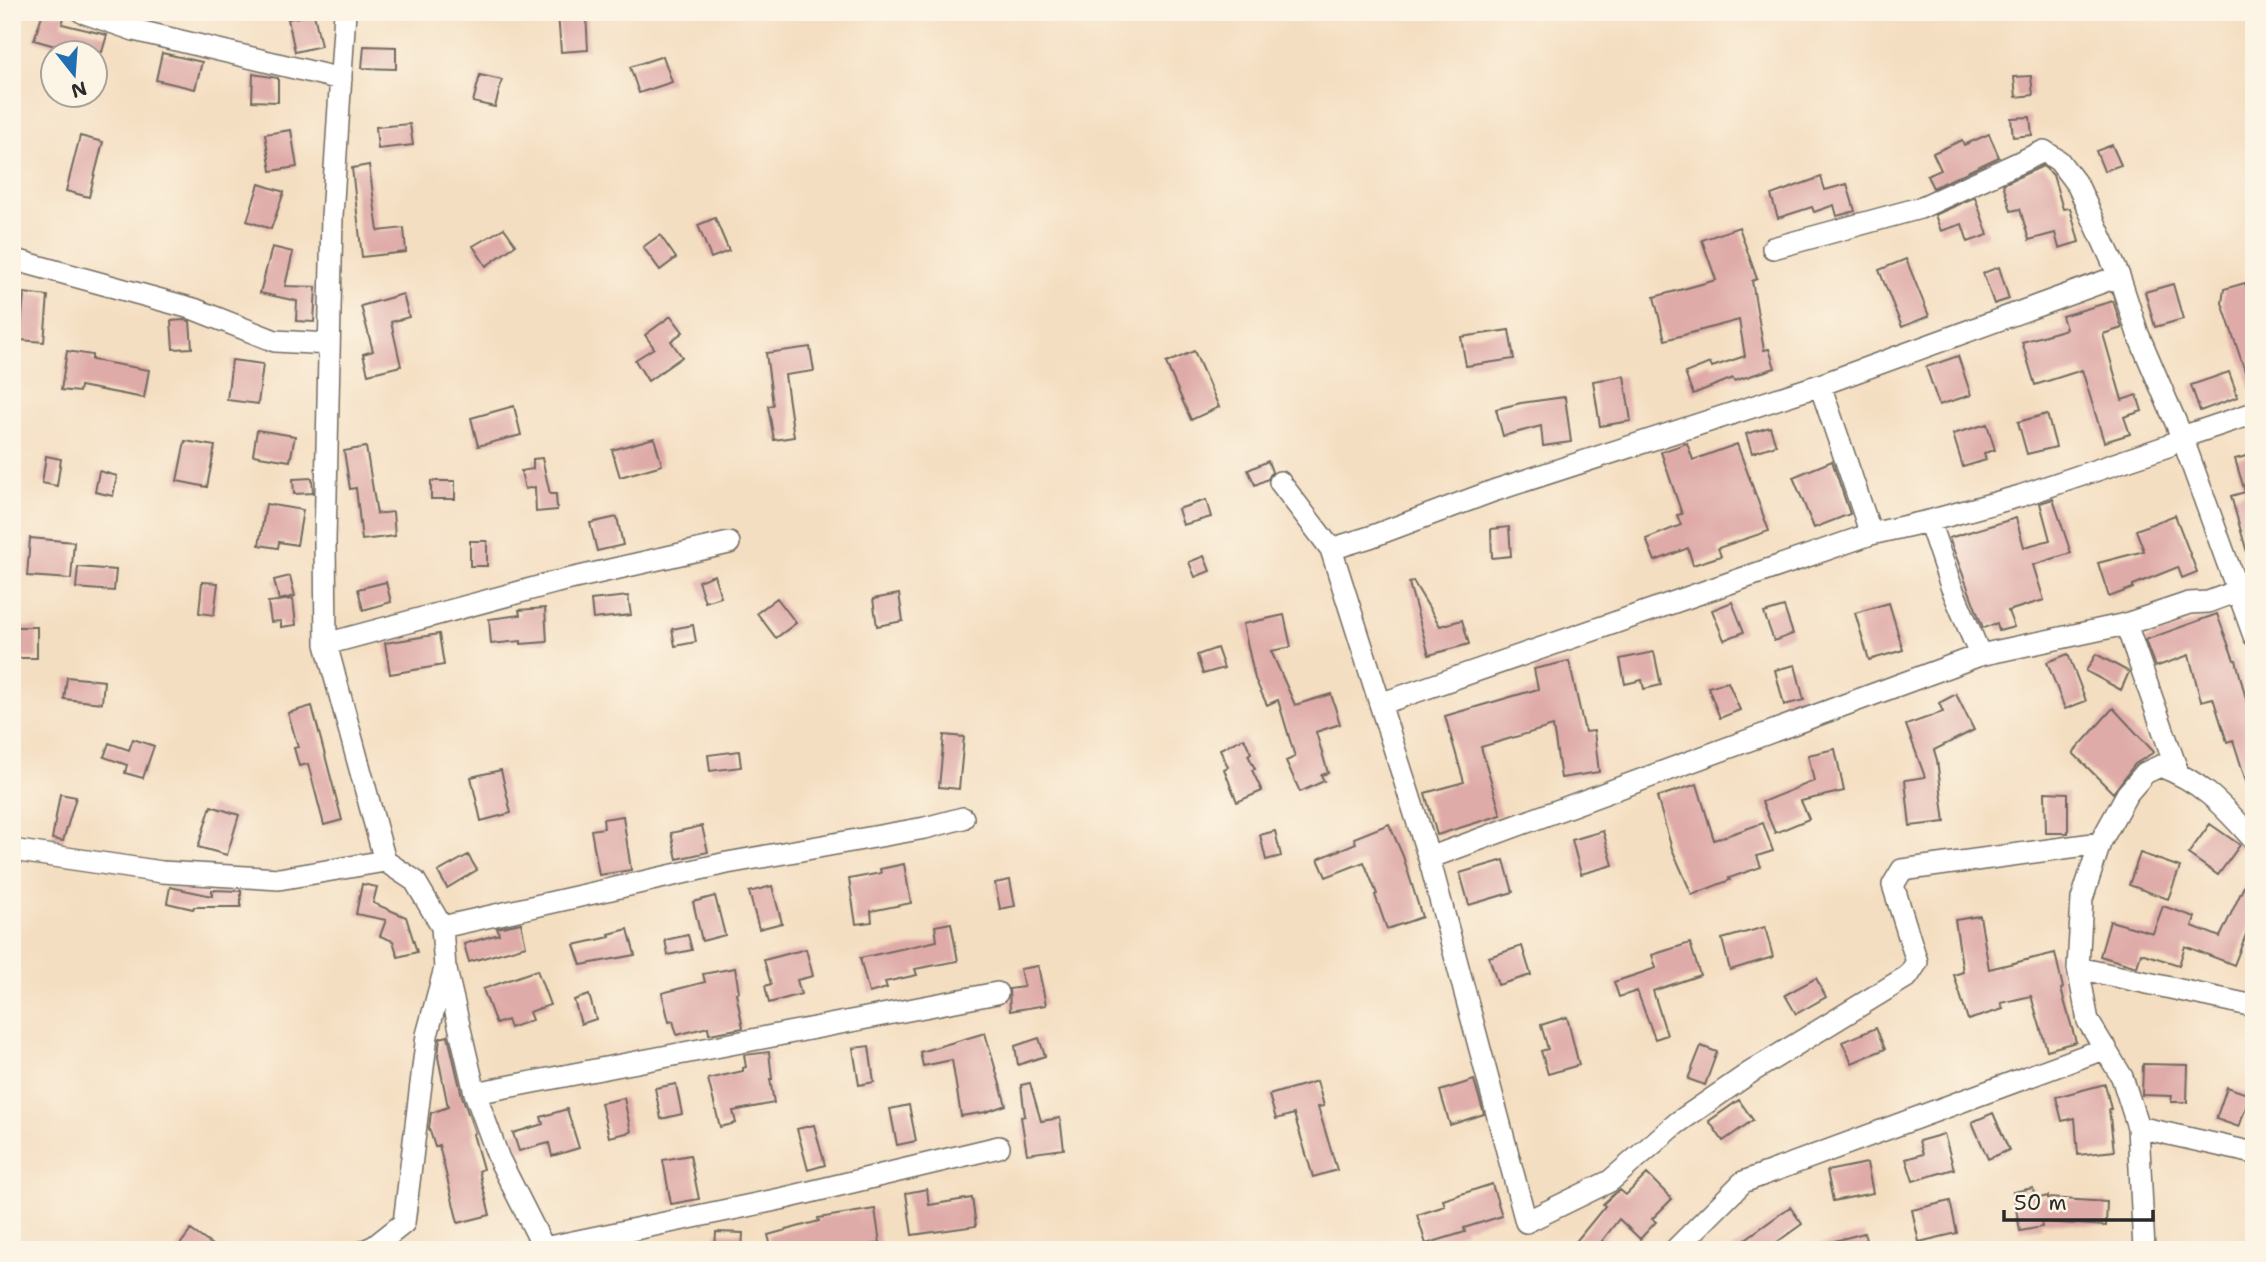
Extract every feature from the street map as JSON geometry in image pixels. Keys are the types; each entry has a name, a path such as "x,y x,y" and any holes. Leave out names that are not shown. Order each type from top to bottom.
{"street":[{"path":"82,12 134,30 341,79"},
{"path":"345,12 332,216 325,541 326,644 385,861 415,881 442,927 445,968 475,1093 499,1159 545,1249 785,1198 999,1147"},
{"path":"1773,248 1920,208 2044,151 2059,161 2078,186 2119,276 2138,334 2246,588 2254,636"},
{"path":"12,259 194,309 275,341 329,344"},
{"path":"1331,549 1493,491 1820,385 2119,276"},
{"path":"1820,385 1871,534"},
{"path":"1380,704 1871,534 1929,521 2020,495 2168,446 2182,437 2254,413"},
{"path":"1280,482 1331,549 1429,858 1526,1222 1610,1181 1677,1124 1751,1072 1908,976 1917,962 1893,885 1902,870 2100,843"},
{"path":"1929,521 1951,586 1980,655"},
{"path":"326,644 557,582 729,543"},
{"path":"1429,858 1980,655 2126,624 2189,603 2208,602 2246,588"},
{"path":"2126,624 2178,773"},
{"path":"2144,1250 2138,1127 2122,1077 2088,1021 2078,968 2082,899 2100,843 2127,794 2144,773 2160,766 2178,773 2212,794 2254,841"},
{"path":"442,927 727,863 925,828 963,818"},
{"path":"12,850 162,872 279,879 385,861"},
{"path":"366,1250 404,1223 427,1035 445,968"},
{"path":"2078,968 2254,1006"},
{"path":"475,1093 997,993"},
{"path":"1675,1250 1743,1182 2106,1048"},
{"path":"2138,1127 2254,1153"}],"building":[{"path":"43,12 65,15 62,24 107,35 106,38 34,40"},
{"path":"586,12 588,50 561,52 558,14"},
{"path":"314,14 321,46 295,52 288,19"},
{"path":"364,46 396,47 396,69 362,68"},
{"path":"162,53 202,62 195,89 156,80"},
{"path":"663,56 672,82 639,93 630,67"},
{"path":"253,74 278,78 278,102 252,101"},
{"path":"480,75 502,80 495,107 473,102"},
{"path":"2031,76 2033,95 2016,97 2014,77"},
{"path":"2030,117 2032,135 2013,137 2011,118"},
{"path":"410,124 413,145 378,149 376,127"},
{"path":"291,130 297,167 271,171 265,134"},
{"path":"1989,134 1999,157 1933,188 1927,176 1941,170 1933,153 1962,140 1964,145"},
{"path":"80,136 103,142 89,197 66,191"},
{"path":"2112,145 2121,165 2104,171 2096,151"},
{"path":"369,165 378,231 404,228 406,252 362,257 352,168"},
{"path":"2043,166 2053,175 2063,209 2070,208 2079,242 2059,248 2055,233 2029,240 2020,209 2011,211 2003,184"},
{"path":"1821,177 1825,190 1847,184 1855,211 1837,216 1834,205 1814,212 1812,207 1778,218 1771,195"},
{"path":"259,184 284,192 271,229 247,221"},
{"path":"1975,197 1988,235 1968,242 1962,224 1941,231 1935,215"},
{"path":"715,218 729,251 711,258 698,225"},
{"path":"1739,227 1757,279 1752,281 1764,350 1769,349 1775,368 1734,381 1733,378 1693,394 1685,373 1710,363 1712,367 1745,356 1739,320 1665,340 1654,297 1716,280 1702,240"},
{"path":"504,228 516,245 486,266 473,246"},
{"path":"660,235 676,258 660,270 643,247"},
{"path":"272,247 293,252 285,286 316,287 314,322 296,321 297,301 260,293"},
{"path":"1906,259 1929,316 1902,327 1879,270"},
{"path":"1999,267 2009,299 1994,304 1983,273"},
{"path":"2245,283 2254,309 2254,392 2222,303 2224,289"},
{"path":"2173,284 2183,319 2155,327 2145,292"},
{"path":"24,293 48,296 44,342 20,340"},
{"path":"403,294 409,317 391,322 401,366 368,374 363,354 373,351 361,306"},
{"path":"2113,301 2122,328 2103,334 2122,400 2137,395 2142,411 2124,417 2130,434 2104,442 2082,370 2035,385 2022,342 2066,329 2062,316"},
{"path":"671,316 683,332 671,341 682,357 648,381 635,360 654,348 645,335"},
{"path":"171,321 190,321 192,348 173,349"},
{"path":"1509,330 1514,359 1466,366 1461,337"},
{"path":"810,347 814,371 785,375 794,437 774,440 768,406 773,405 766,353"},
{"path":"67,351 92,355 92,360 149,370 144,398 80,386 79,392 61,390"},
{"path":"1194,351 1219,407 1191,420 1166,363"},
{"path":"1958,356 1971,395 1939,405 1926,367"},
{"path":"232,360 263,364 258,404 227,400"},
{"path":"2229,372 2238,397 2200,411 2191,385"},
{"path":"1624,376 1631,421 1600,426 1593,381"},
{"path":"1565,397 1571,442 1543,446 1541,426 1503,436 1496,409"},
{"path":"514,406 521,435 478,446 471,418"},
{"path":"2047,414 2056,447 2027,454 2018,422"},
{"path":"1987,424 1995,450 1984,453 1986,460 1963,467 1953,434"},
{"path":"1770,427 1776,445 1752,453 1746,434"},
{"path":"257,430 295,436 290,461 253,455"},
{"path":"654,438 662,465 620,477 612,450"},
{"path":"185,441 215,446 207,487 177,481"},
{"path":"1687,443 1693,460 1737,444 1769,531 1718,548 1721,556 1693,565 1688,548 1655,561 1646,539 1681,525 1677,515 1682,514 1661,452"},
{"path":"366,447 377,514 393,512 395,536 362,540 356,488 350,489 344,451"},
{"path":"2254,454 2254,556 2248,556 2231,496 2245,492 2235,459"},
{"path":"46,456 61,459 57,486 42,483"},
{"path":"542,458 550,494 556,494 557,510 536,512 535,487 525,489 521,471 533,469 533,459"},
{"path":"1268,461 1272,472 1268,479 1255,485 1248,470"},
{"path":"1832,461 1850,514 1814,528 1793,477"},
{"path":"99,471 117,476 113,496 95,492"},
{"path":"312,478 313,493 294,494 293,479"},
{"path":"431,481 455,481 455,499 431,499"},
{"path":"2053,499 2071,553 2033,565 2044,600 2008,611 2014,627 1999,631 1997,623 1983,628 1949,538 2016,518 2024,547 2050,540 2040,503"},
{"path":"1206,500 1211,517 1183,525 1178,509"},
{"path":"266,504 303,510 297,545 279,542 278,548 259,545"},
{"path":"2175,515 2197,572 2182,578 2178,567 2109,597 2098,563 2144,551 2136,530"},
{"path":"617,517 623,545 597,551 590,523"},
{"path":"1509,527 1511,556 1492,558 1491,529"},
{"path":"30,538 74,542 71,579 27,576"},
{"path":"470,541 487,541 487,566 470,566"},
{"path":"1204,556 1210,571 1195,577 1189,562"},
{"path":"78,567 116,570 114,591 76,588"},
{"path":"714,575 721,597 705,602 698,581"},
{"path":"290,576 295,596 279,600 274,580"},
{"path":"1413,581 1440,626 1462,620 1469,644 1429,655 1409,583"},
{"path":"202,582 218,583 214,615 199,613"},
{"path":"386,582 391,602 363,610 358,589"},
{"path":"899,594 903,621 877,626 873,599"},
{"path":"628,596 631,615 593,619 591,600"},
{"path":"777,598 796,623 776,638 757,613"},
{"path":"293,599 296,625 281,627 281,621 271,622 268,602"},
{"path":"1732,602 1744,632 1724,640 1712,610"},
{"path":"1889,603 1903,650 1869,660 1855,613"},
{"path":"1784,607 1793,634 1774,641 1764,613"},
{"path":"545,608 547,642 491,644 489,619 520,615 519,610"},
{"path":"2217,614 2236,660 2247,703 2254,701 2254,794 2250,794 2233,740 2227,742 2213,698 2201,701 2189,655 2155,667 2145,640"},
{"path":"1284,615 1291,647 1271,651 1295,705 1331,694 1340,724 1316,732 1328,773 1321,775 1324,781 1300,792 1286,761 1295,757 1278,700 1267,705 1255,679 1243,624"},
{"path":"693,625 696,642 675,646 672,629"},
{"path":"12,627 37,627 37,658 12,658"},
{"path":"439,634 444,665 390,674 385,643"},
{"path":"1217,648 1224,668 1203,674 1197,655"},
{"path":"1654,652 1661,685 1644,689 1642,680 1625,684 1620,659"},
{"path":"2068,654 2086,701 2065,709 2047,662"},
{"path":"2096,654 2129,672 2121,690 2086,671"},
{"path":"1569,661 1585,732 1594,731 1599,772 1561,778 1553,726 1481,747 1501,815 1437,835 1425,793 1464,782 1445,716 1538,689 1534,669"},
{"path":"1795,665 1804,700 1784,705 1775,670"},
{"path":"67,677 104,681 102,703 64,699"},
{"path":"1728,682 1740,710 1720,718 1708,687"},
{"path":"1956,694 1974,730 1934,750 1945,822 1910,826 1905,780 1925,777 1906,725 1943,712 1939,703"},
{"path":"312,706 342,820 324,825 308,764 299,766 294,748 298,747 288,713"},
{"path":"2113,708 2154,752 2135,764 2113,793 2073,753"},
{"path":"944,735 964,737 959,789 939,787"},
{"path":"1244,738 1255,769 1252,770 1262,791 1237,802 1224,769 1228,767 1220,749"},
{"path":"133,739 154,746 143,778 125,773 127,765 104,757 109,743 129,750"},
{"path":"1835,749 1844,791 1801,801 1809,819 1775,833 1762,802 1814,781 1808,755"},
{"path":"739,751 741,767 710,771 708,755"},
{"path":"501,770 511,813 481,821 471,777"},
{"path":"1697,784 1714,840 1763,823 1773,851 1757,856 1761,867 1692,895 1672,849 1657,797"},
{"path":"2045,792 2068,793 2068,833 2046,833"},
{"path":"60,794 76,797 63,841 52,839"},
{"path":"211,806 239,815 227,855 198,847"},
{"path":"623,816 631,870 599,875 591,830 604,828 603,819"},
{"path":"1389,824 1403,856 1422,917 1387,929 1364,862 1326,877 1318,859 1356,843 1354,838"},
{"path":"2210,824 2240,845 2218,875 2188,854"},
{"path":"702,826 708,852 677,859 671,833"},
{"path":"1275,831 1281,856 1266,860 1260,835"},
{"path":"1603,831 1613,865 1581,874 1572,840"},
{"path":"2140,853 2180,867 2168,899 2129,885"},
{"path":"468,855 477,870 447,888 438,872"},
{"path":"1504,860 1513,892 1469,905 1460,873"},
{"path":"904,864 911,903 871,911 872,922 856,924 849,879 881,873 880,869"},
{"path":"2254,865 2254,914 2234,965 2185,946 2179,965 2141,953 2137,967 2100,956 2110,921 2153,933 2163,906 2195,917 2192,926 2220,937"},
{"path":"1010,880 1015,906 1000,909 995,883"},
{"path":"362,884 377,887 373,903 406,917 417,952 398,957 393,941 380,936 386,920 356,914"},
{"path":"772,886 782,923 759,929 749,892"},
{"path":"170,887 212,896 212,890 241,891 241,907 193,909 167,903"},
{"path":"715,896 725,935 702,941 693,902"},
{"path":"1980,916 1989,969 2055,953 2063,988 2061,989 2076,1042 2047,1050 2031,996 2001,1003 2003,1009 1968,1020 1954,975 1963,972 1955,920"},
{"path":"521,923 526,946 469,962 464,944 499,934 497,928"},
{"path":"951,923 958,961 915,969 917,975 885,982 887,988 869,993 860,958 937,941 935,926"},
{"path":"1765,927 1773,957 1730,970 1722,939"},
{"path":"628,929 635,955 581,965 574,945 610,937 609,934"},
{"path":"688,935 692,950 668,955 665,940"},
{"path":"1690,943 1700,975 1653,991 1667,1035 1655,1039 1637,991 1619,997 1614,982 1656,968 1652,955"},
{"path":"1522,946 1531,975 1498,985 1489,957"},
{"path":"806,949 813,976 797,980 801,994 769,1003 765,986 771,984 764,960"},
{"path":"1038,966 1046,1005 1010,1011 1009,989 1024,987 1020,969"},
{"path":"735,968 739,992 736,993 743,1028 709,1034 708,1027 677,1035 673,1021 669,1022 662,993 705,982 703,974"},
{"path":"537,970 550,1005 529,1012 532,1020 510,1028 507,1020 496,1024 483,989"},
{"path":"1816,978 1826,997 1796,1014 1785,995"},
{"path":"589,995 596,1019 581,1024 574,1000"},
{"path":"1567,1017 1579,1065 1548,1074 1541,1051 1548,1049 1541,1025"},
{"path":"1876,1028 1885,1049 1852,1063 1842,1042"},
{"path":"985,1033 1006,1105 961,1116 952,1060 923,1066 920,1052"},
{"path":"448,1036 462,1096 475,1133 473,1134 483,1169 479,1171 490,1215 458,1223 439,1145 435,1147 429,1128 431,1113 448,1107 438,1057 440,1038"},
{"path":"1039,1038 1045,1056 1018,1065 1015,1046"},
{"path":"869,1046 874,1082 859,1085 853,1048"},
{"path":"1701,1046 1717,1052 1705,1085 1688,1079"},
{"path":"769,1052 774,1103 733,1111 736,1123 720,1127 708,1079 743,1071 746,1067 744,1055"},
{"path":"2143,1064 2188,1065 2187,1102 2171,1102 2172,1096 2142,1095"},
{"path":"1474,1080 1484,1114 1450,1125 1440,1091"},
{"path":"1317,1081 1324,1106 1318,1107 1337,1170 1313,1177 1294,1114 1276,1119 1269,1095"},
{"path":"1030,1083 1041,1121 1060,1118 1064,1149 1027,1154 1021,1117 1025,1116 1021,1085"},
{"path":"676,1084 682,1114 661,1119 655,1088"},
{"path":"2105,1084 2111,1109 2114,1151 2078,1155 2075,1118 2062,1121 2056,1097"},
{"path":"2227,1087 2250,1095 2239,1127 2216,1119"},
{"path":"624,1098 631,1132 609,1137 601,1103"},
{"path":"1739,1100 1753,1120 1723,1141 1709,1121"},
{"path":"909,1105 916,1141 897,1145 890,1109"},
{"path":"567,1109 579,1148 552,1156 549,1143 519,1151 513,1133 543,1124 541,1117"},
{"path":"1993,1113 2009,1150 1988,1159 1972,1122"},
{"path":"814,1125 825,1165 808,1170 797,1129"},
{"path":"1944,1134 1954,1169 1913,1181 1906,1159 1923,1154 1919,1141"},
{"path":"690,1155 699,1199 671,1204 663,1160"},
{"path":"1867,1163 1873,1193 1833,1201 1827,1171"},
{"path":"1647,1174 1672,1199 1652,1219 1656,1222 1640,1239 1619,1219 1595,1250 1569,1250 1605,1206 1603,1204 1620,1190 1626,1195"},
{"path":"1492,1184 1502,1216 1464,1228 1465,1232 1426,1244 1417,1215 1445,1206 1443,1200"},
{"path":"2033,1188 2035,1199 2048,1196 2107,1202 2106,1226 2041,1222 2042,1227 2020,1231 2013,1192"},
{"path":"927,1189 929,1205 972,1198 976,1226 912,1235 906,1193"},
{"path":"1950,1201 1957,1233 1919,1242 1912,1210"},
{"path":"1790,1207 1802,1224 1766,1250 1730,1250"},
{"path":"875,1209 880,1243 851,1248 852,1250 772,1250 768,1235 819,1221 818,1218"},
{"path":"191,1230 219,1250 176,1250"},
{"path":"716,1232 743,1233 742,1250 715,1250"},
{"path":"1864,1233 1869,1250 1820,1250 1820,1245"}]}
